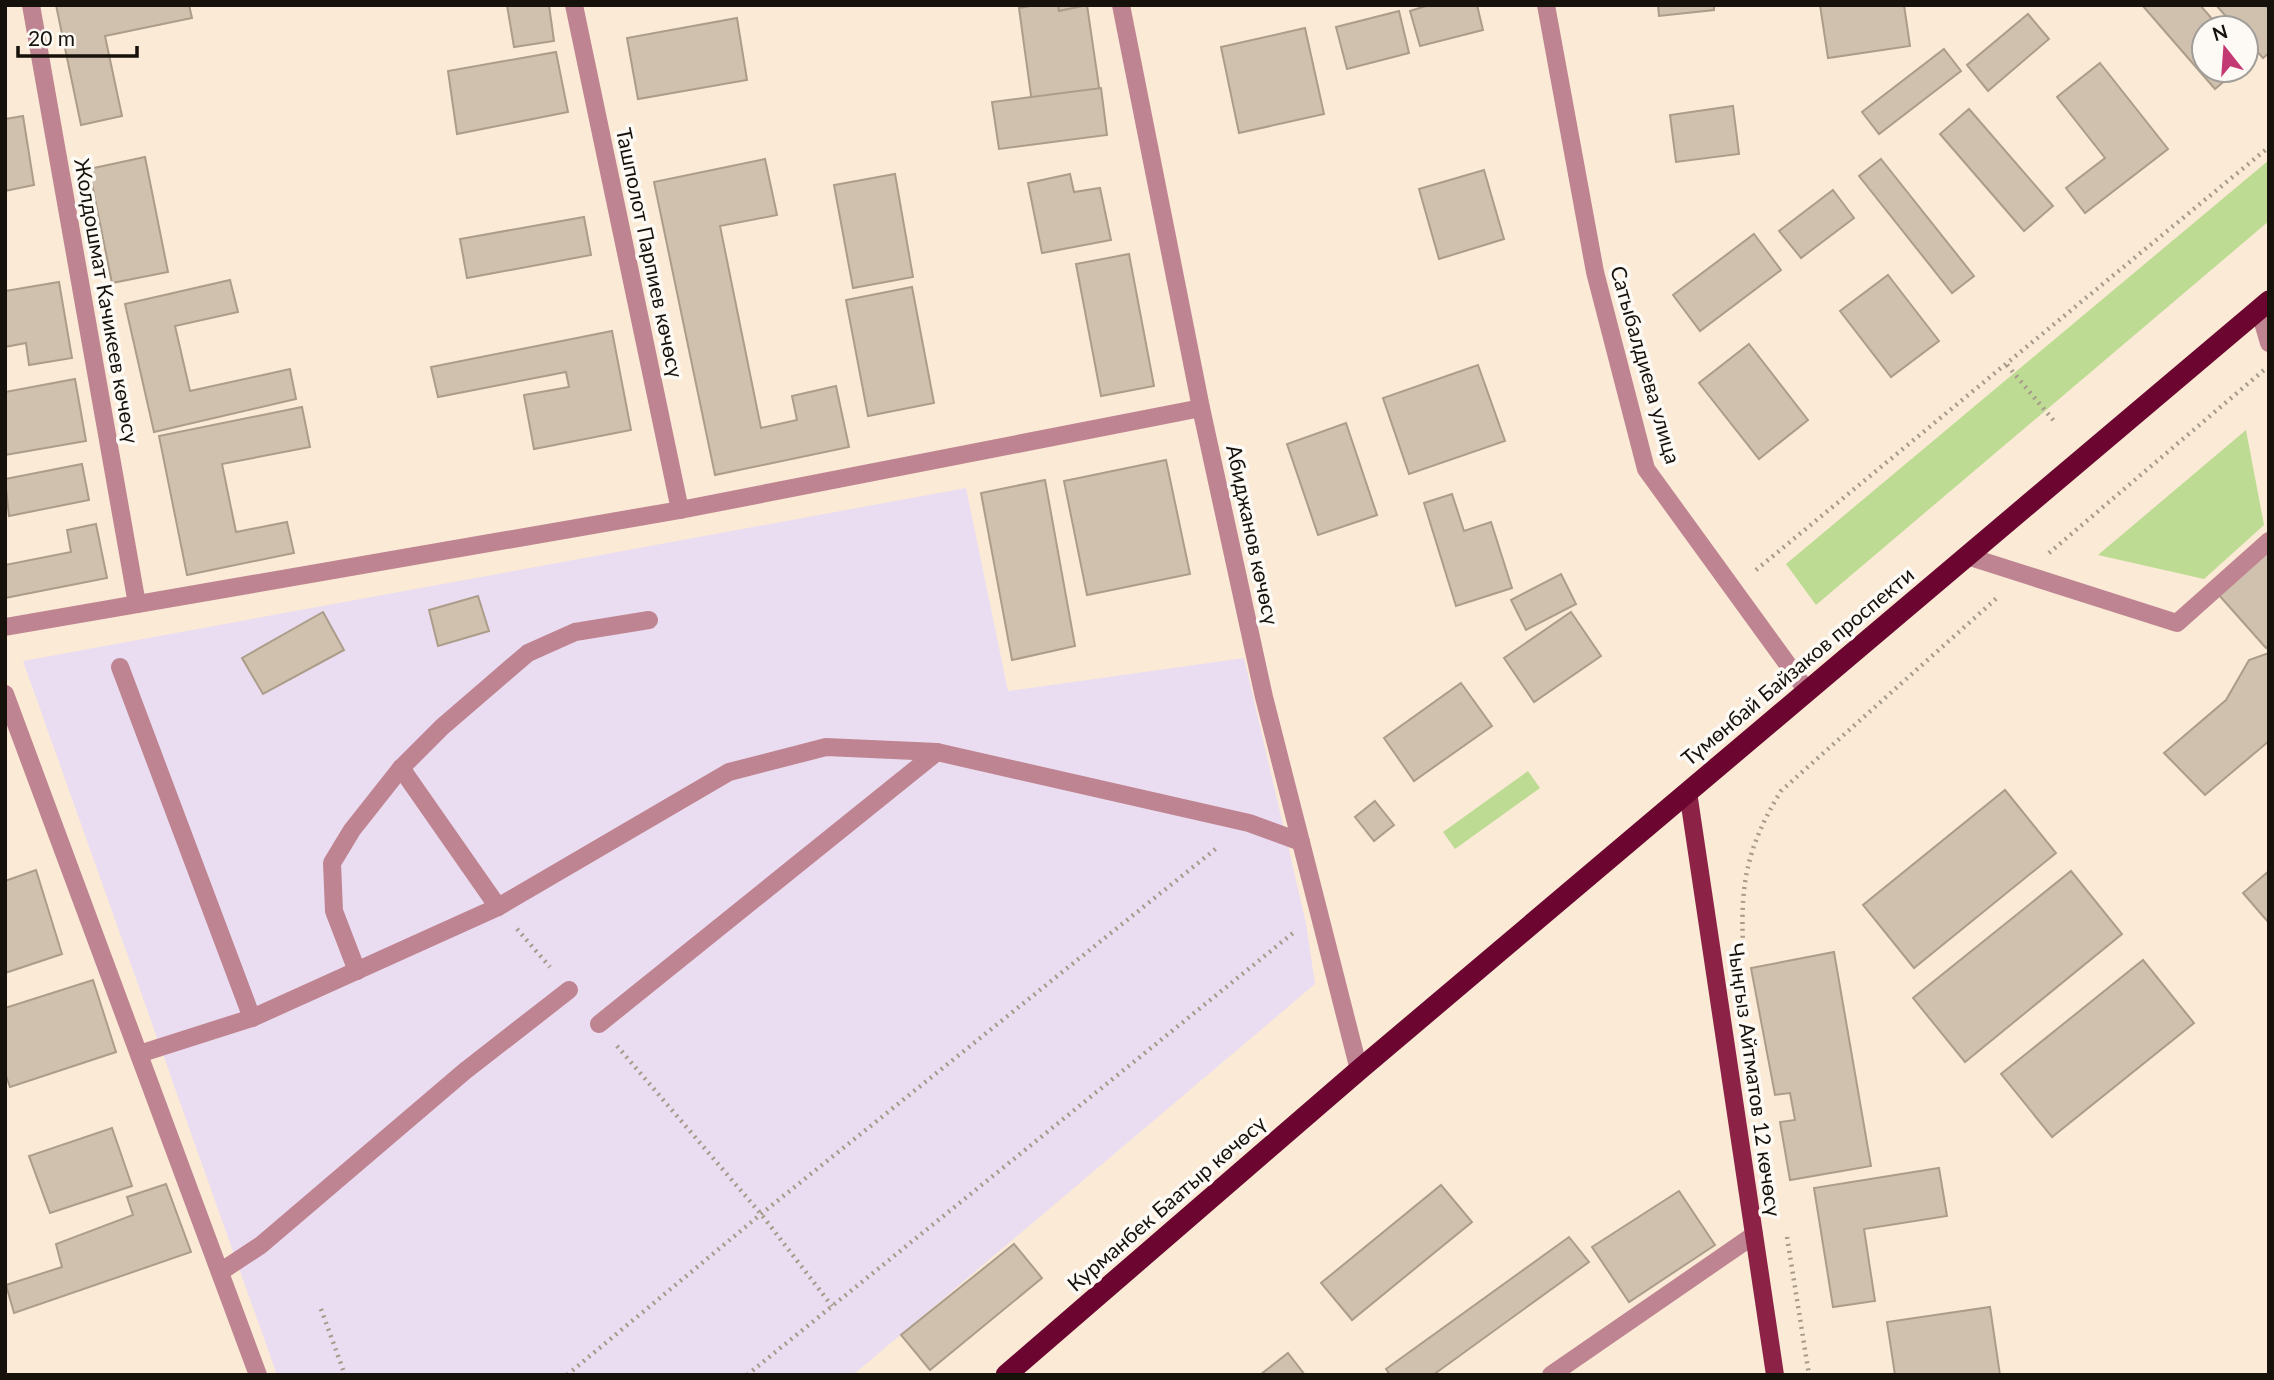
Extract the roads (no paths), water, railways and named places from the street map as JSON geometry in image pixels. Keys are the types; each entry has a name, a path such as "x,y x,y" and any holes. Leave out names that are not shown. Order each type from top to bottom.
{"highway":[{"name":"Түмөнбай Байзаков проспекти","path":"1359,1070 2264,305"},
{"name":"Курманбек Баатыр көчөсү","path":"1006,1375 1359,1070"}],"main road":[{"name":"Чыңгыз Айтматов 12 көчөсү","path":"1688,792 1775,1375"}],"street":[{"name":"Жолдошмат Качикеев көчөсү","path":"31,5 137,604"},
{"name":"Ташполот Парпиев көчөсү","path":"575,5 680,510"},
{"name":"Абиджанов көчөсү","path":"1122,5 1201,408 1264,697 1359,1070"},
{"name":"Сатыбалдиева улица","path":"1546,5 1595,272 1646,469 1807,691"},
{"path":"2264,305 2269,342"},
{"path":"5,627 680,510 1201,408"},
{"path":"1967,556 2177,624 2269,541"},
{"path":"357,971 334,911 332,863 352,830 401,768 442,727 528,653 575,632 649,620"},
{"path":"121,667 253,1018"},
{"path":"5,694 258,1375"},
{"path":"139,1054 253,1018 498,907 729,772 826,747 937,752 1249,823 1301,842"},
{"path":"599,1024 937,752"},
{"path":"401,768 498,907"},
{"path":"220,1272 261,1245 465,1071 569,990"},
{"path":"1551,1375 1754,1236"}]}
